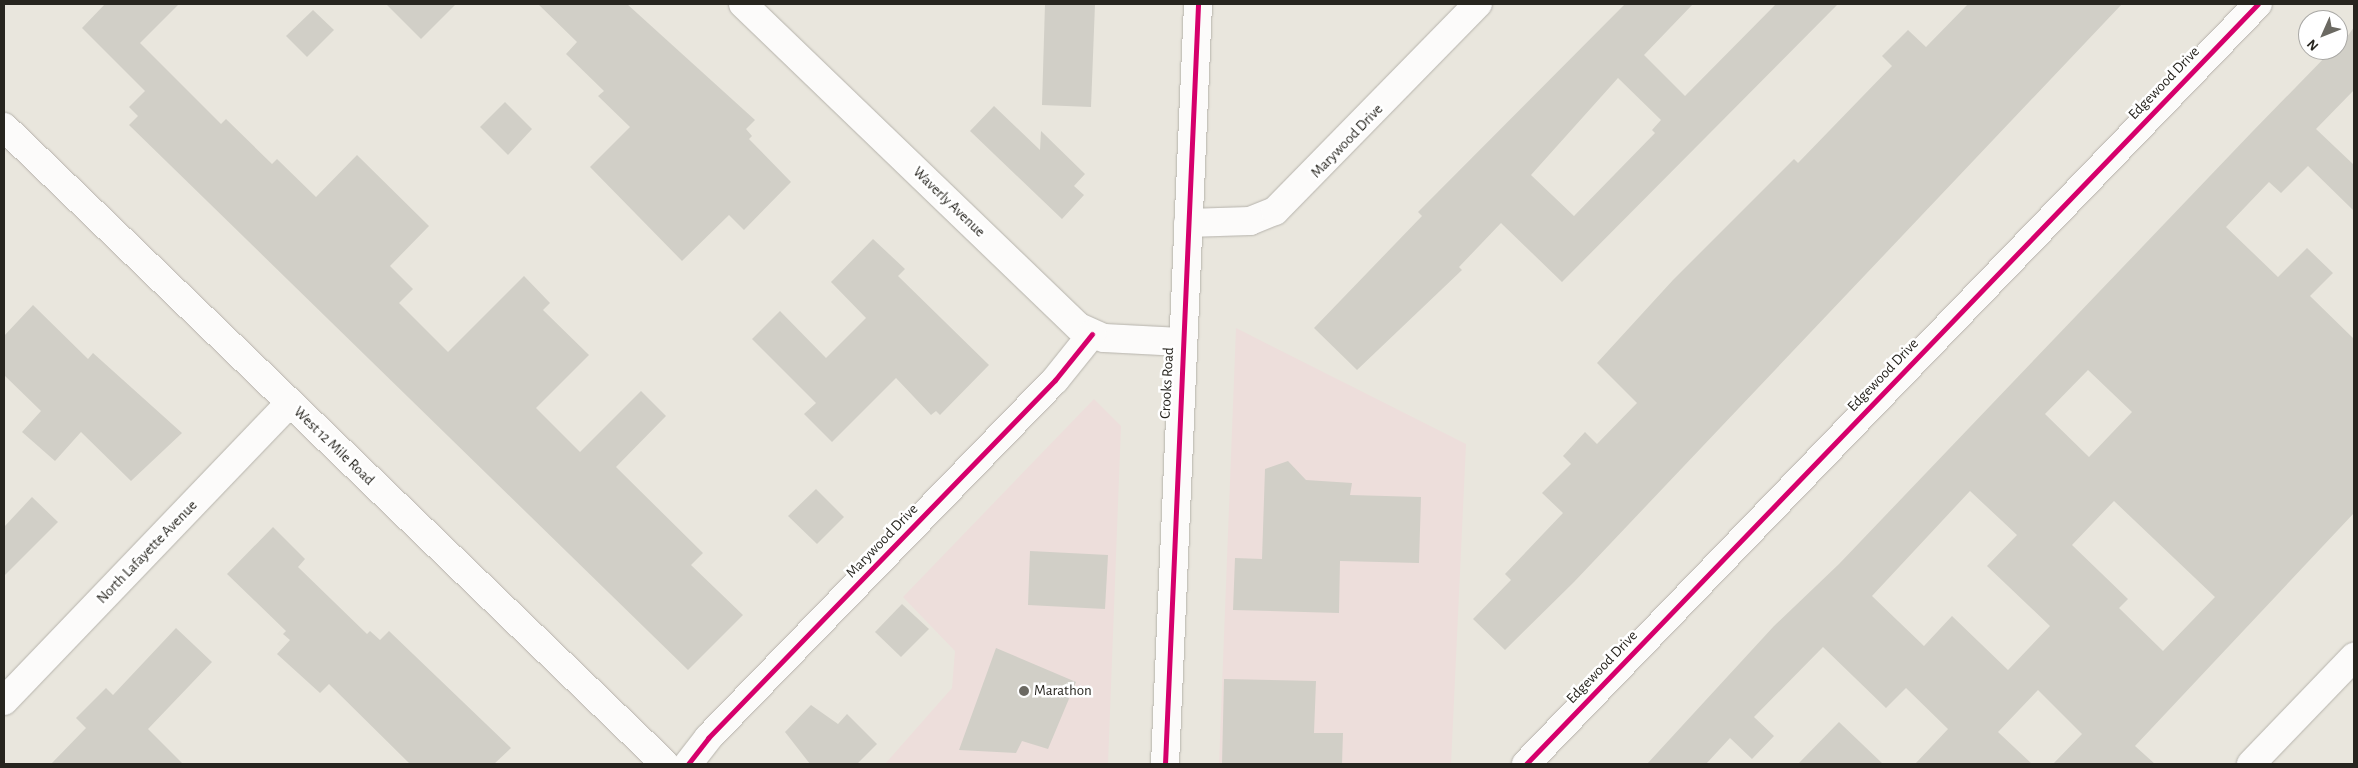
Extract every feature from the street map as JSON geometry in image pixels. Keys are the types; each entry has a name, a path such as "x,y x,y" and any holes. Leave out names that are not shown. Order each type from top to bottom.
{"street":[{"name":"Waverly Avenue","path":"743,4 1062,311 1092,334 1132,341 1181,342"},
{"name":"Crooks Road","path":"1165,764 1181,342 1198,4"},
{"name":"Marywood Drive","path":"1188,223 1250,221 1275,211 1478,4"},
{"name":"Edgewood Drive","path":"1526,764 2258,4"},
{"name":"West 12 Mile Road","path":"4,127 665,764"},
{"name":"Marywood Drive","path":"688,764 708,738 1056,380 1092,334"},
{"name":"North Lafayette Avenue","path":"4,701 290,403"},
{"path":"2251,764 2354,657"}],"shaded area":[{"path":"1236,328 1466,444 1451,764 1219,764"},
{"path":"1094,399 1121,426 1108,764 885,764 952,688 955,651 903,597"}],"building":[{"path":"105,4 179,4 140,43 221,124 226,119 272,164 277,159 316,197 357,155 429,226 390,266 413,289 399,303 448,352 524,276 550,303 543,310 589,355 536,408 580,452 641,391 666,416 616,467 703,553 691,565 743,615 688,670 129,125 138,116 129,107 145,91 82,28"},
{"path":"386,4 456,4 421,39"},
{"path":"538,4 627,4 755,120 746,129 752,136 749,139 791,182 744,230 729,215 682,261 590,167 630,127 598,96 604,91 566,54 577,42"},
{"path":"1045,4 1095,4 1091,107 1042,105"},
{"path":"1625,4 1693,4 1644,55 1685,96 1776,4 1838,4 1562,282 1501,223 1459,267 1462,270 1357,370 1314,328 1422,216 1418,212","holes":["1618,78 1661,120 1652,130 1655,133 1574,216 1531,175"]},
{"path":"1968,4 2122,4 1574,582 1505,650 1473,619 1511,580 1505,574 1563,513 1542,493 1571,464 1563,456 1585,432 1597,444 1637,403 1597,363 1673,280 1794,159 1798,163 1892,66 1882,56 1908,30 1926,47"},
{"path":"313,10 334,30 307,57 286,36"},
{"path":"2354,27 2354,90 2316,129 2354,165 2354,211 2308,166 2281,193 2269,182 2226,227 2278,277 2307,248 2333,273 2310,296 2354,339 2354,513 2135,746 2155,764 2053,764 2082,734 2038,690 1998,732 2032,764 1915,764 1948,729 1906,688 1886,708 1823,647 1754,717 1774,736 1752,759 1730,738 1706,764 1647,764 1774,626 1839,564 2322,60 2348,60 2348,36","holes":["2088,370 2132,412 2089,457 2045,414","1970,491 2017,535 1987,566 2050,626 2008,670 1952,616 1924,646 1872,596","2114,501 2215,597 2163,651 2119,608 2128,599 2072,545"]},
{"path":"505,102 532,129 508,155 480,127"},
{"path":"994,106 1040,150 1041,131 1085,174 1074,186 1084,195 1062,219 970,131"},
{"path":"873,239 905,269 898,276 989,365 940,415 936,411 931,415 896,378 832,442 804,414 816,403 752,339 780,311 826,358 866,318 831,282"},
{"path":"33,305 88,359 93,353 182,433 131,481 81,432 55,461 22,432 41,411 4,375 4,336"},
{"path":"1288,461 1306,480 1352,483 1350,495 1421,497 1419,563 1340,561 1339,613 1233,610 1235,558 1262,559 1265,469"},
{"path":"816,489 844,517 817,544 788,516"},
{"path":"32,497 58,522 4,576 4,527"},
{"path":"273,527 305,559 298,567 367,634 370,631 380,640 389,631 511,748 494,764 410,764 329,684 320,693 277,654 290,640 283,634 286,631 227,574"},
{"path":"1030,551 1108,555 1105,609 1028,605"},
{"path":"902,604 929,629 901,657 875,632"},
{"path":"176,628 212,662 148,729 183,764 51,764 86,728 76,718 106,688 113,695"},
{"path":"996,648 1076,682 1048,749 1022,741 1016,753 959,750"},
{"path":"1224,679 1316,681 1314,733 1343,733 1342,764 1222,764"},
{"path":"811,705 838,724 847,714 877,744 857,764 810,764 785,732"},
{"path":"1839,722 1883,764 1798,764"}],"cycle path":[{"path":"1165,764 1198,4"},
{"path":"1526,764 2258,4"},
{"path":"688,764 708,738 1055,380 1092,334"}],"place":[{"name":"Marathon","path":"1024,691"}]}
